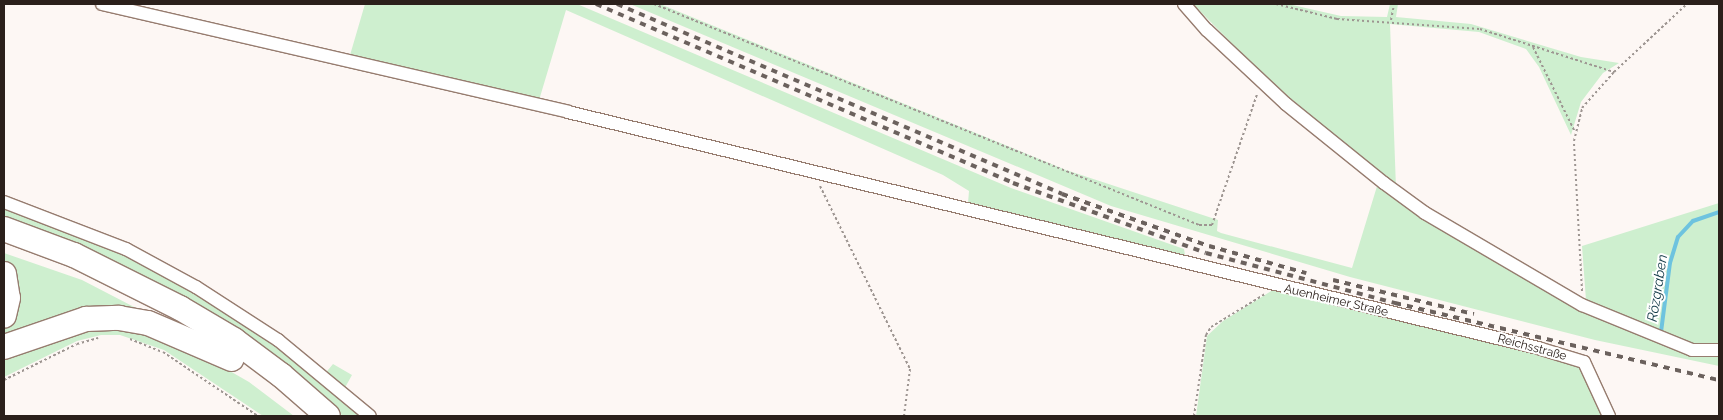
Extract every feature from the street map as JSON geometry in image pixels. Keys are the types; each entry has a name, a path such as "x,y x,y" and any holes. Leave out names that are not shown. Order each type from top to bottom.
{"highway":[{"path":"4,229 74,255 180,308 273,370 328,416"},
{"path":"4,243 118,290 232,359 305,416"},
{"path":"4,274 8,298 4,316"},
{"path":"4,348 86,319 119,318 148,323 232,359"}],"street":[{"name":"Auenheimer Straße","path":"102,4 812,170 1278,287 1422,321"},
{"path":"1184,4 1262,82 1384,183 1425,213 1582,305 1692,350 1719,350"},
{"path":"4,202 126,249 196,287 278,340 370,416"},
{"name":"Reichsstraße","path":"1422,321 1584,362 1609,416"}],"path":[{"path":"654,4 1199,226 1212,225 1262,82"},
{"path":"1276,4 1336,19 1391,20 1480,29 1614,72"},
{"path":"1391,20 1394,4"},
{"path":"1574,130 1589,97 1687,4"},
{"path":"1533,47 1574,130 1582,305"},
{"path":"812,170 910,369 904,416"},
{"path":"1194,416 1201,347 1211,327 1278,287"},
{"path":"4,380 77,344 101,337"},
{"path":"121,338 140,341 163,352 258,416"}],"green space":[{"path":"365,4 577,4 1011,188 1184,249 1186,261 968,203 969,191 943,175 566,10 537,107 348,62"},
{"path":"630,4 660,4 1066,170 1218,220 1217,231 1221,233 1352,268 1378,183 1533,281 1719,354 1719,366 1595,340 1350,277 1111,206"},
{"path":"1193,4 1288,4 1341,16 1387,17 1390,4 1398,4 1396,17 1471,24 1581,57 1619,63 1603,73 1581,102 1571,135 1539,67 1526,49 1479,32 1390,24 1396,188 1262,74"},
{"path":"4,203 47,218 196,288 323,376 333,364 352,375 342,393 368,416 343,416 299,379 4,220"},
{"path":"1719,203 1719,345 1689,344 1586,300 1582,246"},
{"path":"4,253 82,280 136,308 98,307 78,311 4,340 4,331 11,318"},
{"path":"1281,285 1583,364 1607,416 1196,416 1207,336 1223,321"},
{"path":"106,324 181,343 249,382 294,416 263,416 164,350 120,335 101,335 77,341 4,377 4,356"}],"waterway":[{"name":"Rözgraben","path":"1661,332 1670,263 1678,237 1693,221 1719,212"}],"railway":[{"path":"596,4 1013,183 1206,253 1395,303 1719,380"},
{"path":"617,4 1062,194 1209,246 1306,273"},
{"path":"1333,280 1474,314"}]}
